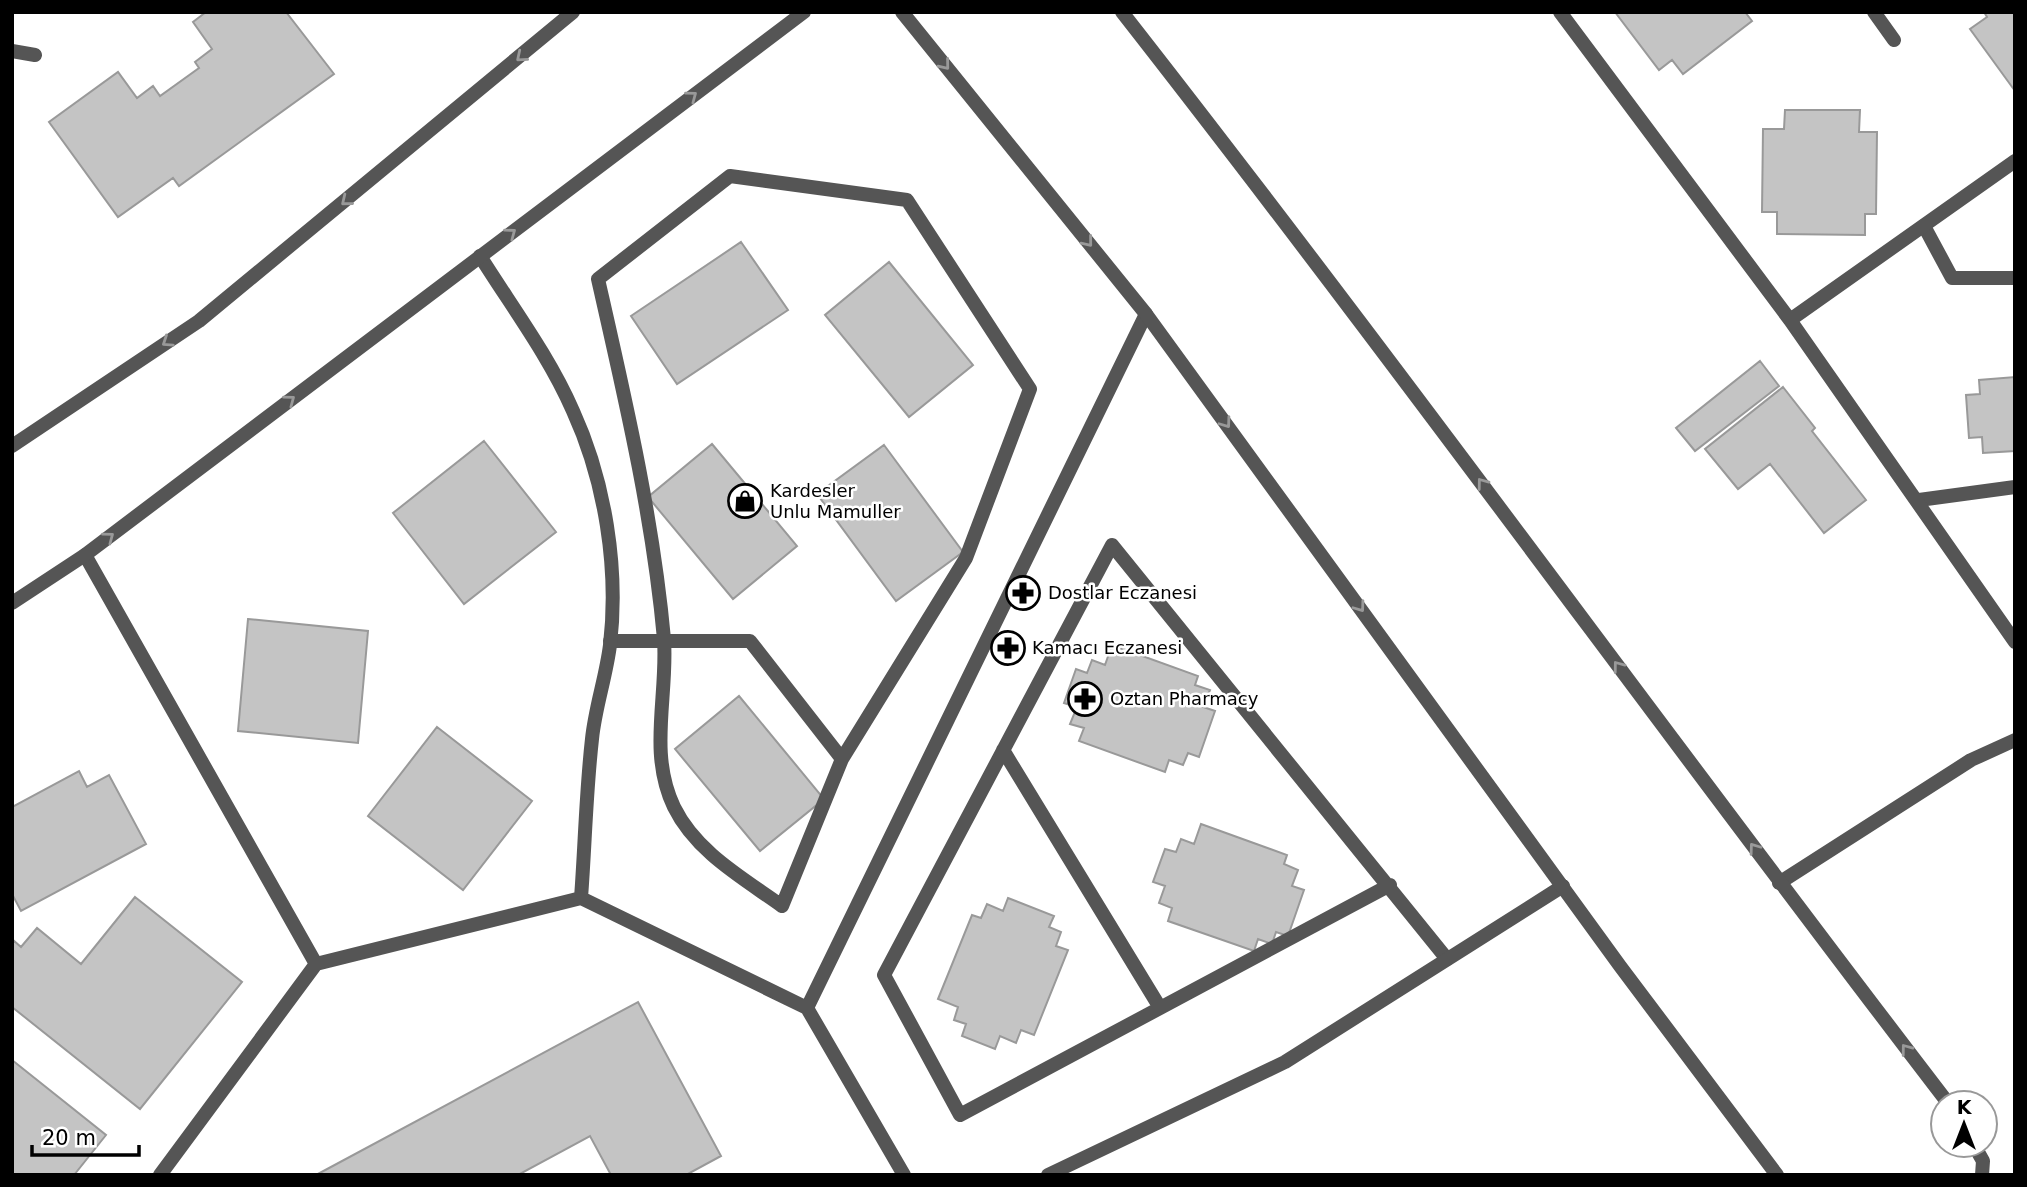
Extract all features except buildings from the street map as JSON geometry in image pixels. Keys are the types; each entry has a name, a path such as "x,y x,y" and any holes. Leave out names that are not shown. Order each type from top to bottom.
{"street":[{"path":"12,446 200,321 573,12"},
{"path":"12,603 85,555 804,12"},
{"path":"902,12 1146,314 1777,1175"},
{"path":"1122,12 1287,223 1779,883 1937,1089"},
{"path":"1560,12 1790,320 1919,500 2015,642"},
{"path":"1874,12 1894,40"},
{"path":"12,51 35,55"},
{"path":"1790,320 2015,161"},
{"path":"730,176 907,200 1030,389 966,558 842,759 782,906 703,846 674,808 660,762 664,641 637,447 598,279 730,176"},
{"path":"1924,226 1952,278 2015,278"},
{"path":"480,256 555,373 589,454 609,544 612,593 610,641 604,689 592,736 581,898"},
{"path":"807,1008 1146,314"},
{"path":"1919,500 2015,487"},
{"path":"1390,885 1159,1006 960,1115 884,975 1112,545 1390,885 1447,959"},
{"path":"85,555 316,964"},
{"path":"610,641 750,641 842,759"},
{"path":"1779,883 1971,760 2015,740"},
{"path":"1003,750 1159,1006"},
{"path":"1048,1175 1284,1062 1563,886"},
{"path":"160,1175 316,964 581,898 807,1008 904,1175"}],"place":[{"name":"Kardesler Unlu Mamuller","path":"745,501"},
{"name":"Dostlar Eczanesi","path":"1023,593"},
{"name":"Kamacı Eczanesi","path":"1008,648"},
{"name":"Oztan Pharmacy","path":"1085,699"}]}
